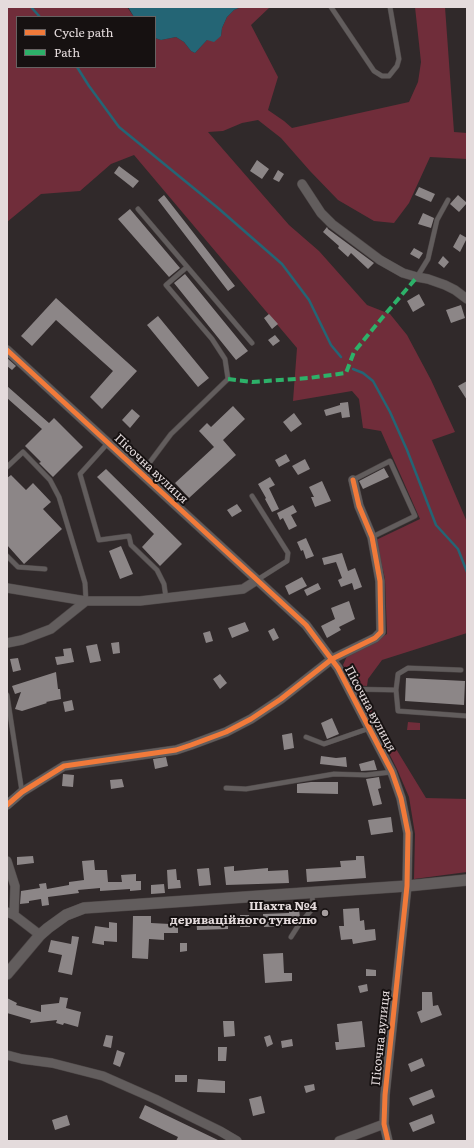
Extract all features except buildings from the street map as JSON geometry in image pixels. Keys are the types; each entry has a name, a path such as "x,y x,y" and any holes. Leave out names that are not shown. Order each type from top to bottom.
{"street":[{"path":"302,184 321,213 332,224 380,260 403,273 445,285 467,299"},
{"name":"Пісочна вулиця","path":"7,350 306,624 332,659 370,728 392,772 401,798 408,833 407,886 385,1095 384,1124 388,1141"},
{"path":"7,805 22,792 64,766 176,750 226,732 251,719 281,699 332,659 375,638 381,632 380,581 372,537 359,506 353,480"},
{"path":"7,588 86,601 140,601 243,589 257,580"},
{"path":"7,643 22,640 51,629 86,601"},
{"path":"7,861 15,886 11,913 40,935"},
{"path":"7,974 40,935 66,915 84,908 312,893 467,880"},
{"path":"7,1055 22,1059 52,1063 104,1076 220,1131 236,1141"},
{"path":"339,1141 384,1124"}],"lane":[{"path":"331,7 374,70 382,76 389,76 397,66 399,59 390,7"},
{"path":"417,277 428,259 437,220 448,200"},
{"path":"138,209 252,343"},
{"path":"141,474 171,434 228,379 225,358 212,339 166,285 187,267"},
{"path":"108,443 80,474 99,540 129,536 132,545 157,570 164,584 166,598"},
{"path":"7,467 23,452 50,480 59,496 85,583 86,601"},
{"path":"353,480 390,461 415,516 372,537"},
{"path":"252,496 288,553 287,561 257,580"},
{"path":"7,556 18,567 45,569"},
{"path":"461,670 408,668 398,674 396,690 398,711 467,716"},
{"path":"349,689 396,690"},
{"path":"7,696 22,792"},
{"path":"306,737 324,744 370,728"},
{"path":"226,788 246,789 334,774 392,772"},
{"path":"291,937 313,908 312,893"}],"shaded area":[{"path":"7,7 127,7 133,16 16,16 16,68 156,68 156,38 161,40 176,37 184,42 191,51 195,53 207,40 221,36 222,28 227,17 234,10 241,7 270,7 251,25 278,77 268,110 292,128 409,102 418,82 421,62 415,7 445,7 454,132 467,133 467,159 430,157 409,203 394,223 374,221 338,200 281,138 258,120 242,123 223,131 208,132 289,225 319,251 367,305 390,314 407,335 431,380 455,432 432,440 467,522 467,633 382,660 368,679 367,686 355,685 343,665 347,656 387,634 385,579 376,540 420,519 381,431 363,428 359,399 352,391 293,401 297,348 134,155 111,164 80,191 41,194 7,222"},
{"path":"359,694 365,694 365,698 426,798 467,799 467,872 414,879 415,834 409,797 397,769"},
{"path":"408,722 420,723 420,730 407,730"}],"water":[{"path":"128,7 241,7 234,10 227,17 222,28 221,36 214,42 207,40 195,53 191,51 184,42 176,37 161,40 156,38 156,16 133,16"}],"waterway":[{"path":"31,7 39,16"},
{"path":"78,68 119,127 218,208 282,264 309,300 331,345 341,357"},
{"path":"353,369 363,373 373,381 390,412 407,450 436,525 458,549 467,572"}],"marked path":[{"path":"228,379 252,382 309,378 346,373 354,352 417,277"}],"cycle path":[{"path":"7,350 306,625 338,668 392,772 401,798 408,833 407,886 385,1095 384,1124 388,1141"},
{"path":"7,805 22,792 64,766 176,750 226,732 251,719 281,699 332,659 375,638 381,632 380,581 372,537 359,506 353,480"}],"place":[{"name":"Шахта №4 дериваційного тунелю","path":"325,913"}]}
